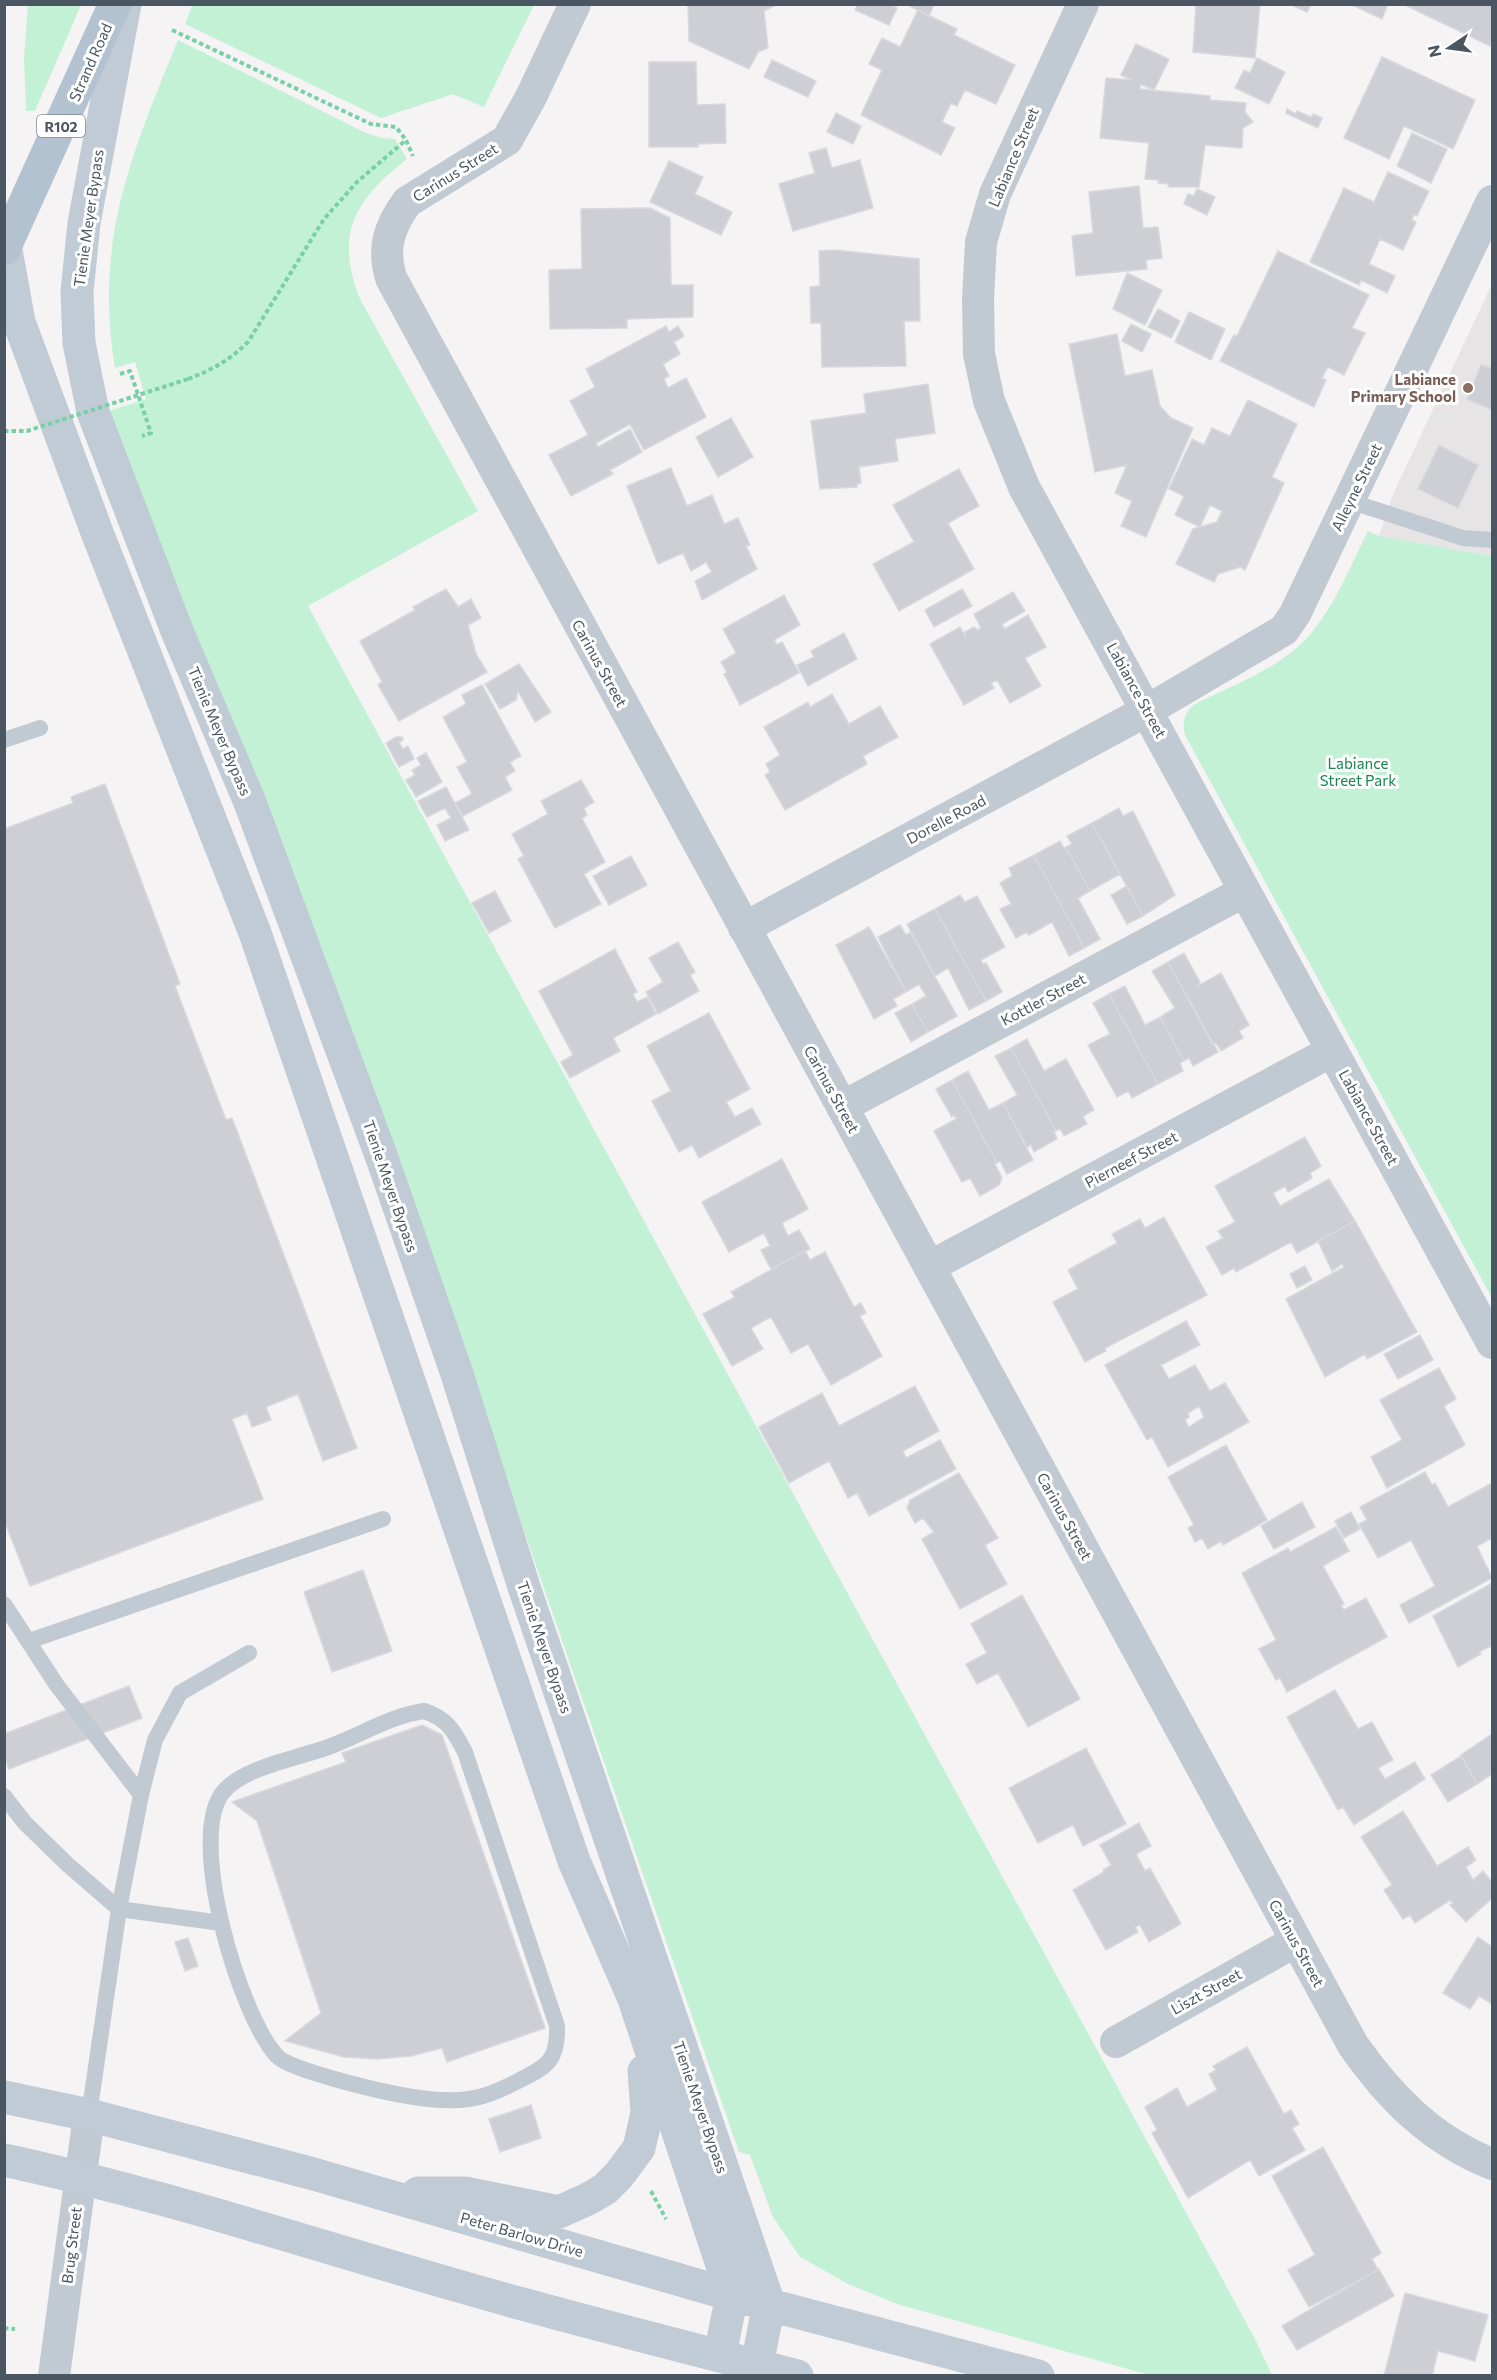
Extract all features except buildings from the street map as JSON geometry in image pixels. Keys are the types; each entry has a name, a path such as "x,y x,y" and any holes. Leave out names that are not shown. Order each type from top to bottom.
{"main road":[{"name":"Strand Road","path":"5,245 115,4"}],"street":[{"name":"Tienie Meyer Bypass","path":"125,4 84,223 77,292 79,343 93,412 177,632 253,811 382,1158 456,1374 524,1587 769,2304 757,2365"},
{"name":"Carinus Street","path":"575,4 515,129 493,151 407,202 388,233 387,264 397,290 1353,2045 1398,2103 1451,2144 1492,2164"},
{"name":"Labiance Street","path":"1083,4 992,203 981,242 978,299 980,354 989,401 1024,487 1148,710 1492,1343"},
{"name":"Alleyne Street","path":"1148,710 1284,630 1295,614 1492,201"},
{"name":"Tienie Meyer Bypass","path":"5,245 23,333 98,536 255,933 574,1861 634,1999 732,2295 720,2355"},
{"name":"Dorelle Road","path":"744,928 1148,710"},
{"name":"Kottler Street","path":"842,1107 1245,891"},
{"name":"Pierneef Street","path":"929,1267 1332,1051"},
{"name":"Liszt Street","path":"1116,2042 1296,1941"},
{"path":"377,2193 465,2193 559,2212 605,2189 634,2156 645,2131 646,2092 634,1999"},
{"name":"Peter Barlow Drive","path":"4,2097 89,2115 377,2193 732,2295 1038,2376"},
{"name":"Brug Street","path":"54,2376 79,2176 89,2115"},
{"path":"4,2160 79,2176 479,2292 797,2376"}],"lane":[{"path":"1349,501 1464,538 1492,540"},
{"path":"4,740 40,728"},
{"path":"29,1641 383,1519"},
{"path":"4,1604 56,1684 141,1795"},
{"path":"89,2115 119,1909 141,1795 155,1740 180,1693 249,1653"},
{"path":"424,1711 441,1716 451,1727 465,1752 552,2006 557,2046 550,2062 539,2070 469,2099 436,2100 349,2083 315,2073 278,2058 258,2030 237,1979 221,1923 210,1854 213,1812 224,1791 248,1774 332,1746 401,1714 424,1711"},
{"path":"4,1796 25,1823 67,1864 119,1909 221,1923"}],"path":[{"path":"172,30 370,124 396,127 406,140 415,160"},
{"path":"4,431 27,431 188,379 211,370 232,357 248,342 324,219 357,182 406,140"},
{"path":"109,378 130,371 141,401"},
{"path":"648,2185 670,2227"},
{"path":"4,2328 15,2329"}],"shaded area":[{"name":"Labiance Primary School","path":"1492,284 1492,556 1379,536 1394,492"}],"green space":[{"path":"193,4 534,5 484,107 453,94 381,118 185,24"},
{"path":"28,5 81,5 35,111 26,111 24,58"},
{"path":"178,40 366,133 395,139 407,159 374,189 362,204 354,220 349,255 352,276 360,299 478,511 308,606 1254,2337 1272,2375 1149,2375 897,2304 848,2284 800,2257 773,2217 750,2155 739,2152 447,1308 106,412 146,399 135,362 115,368 110,322 109,279 113,239 132,161"},
{"name":"Labiance Street Park","path":"1368,531 1379,536 1492,556 1492,1298 1184,730 1186,714 1195,704 1268,668 1303,642 1326,614"}],"place":[{"name":"Labiance Primary School","path":"1468,388"}]}
